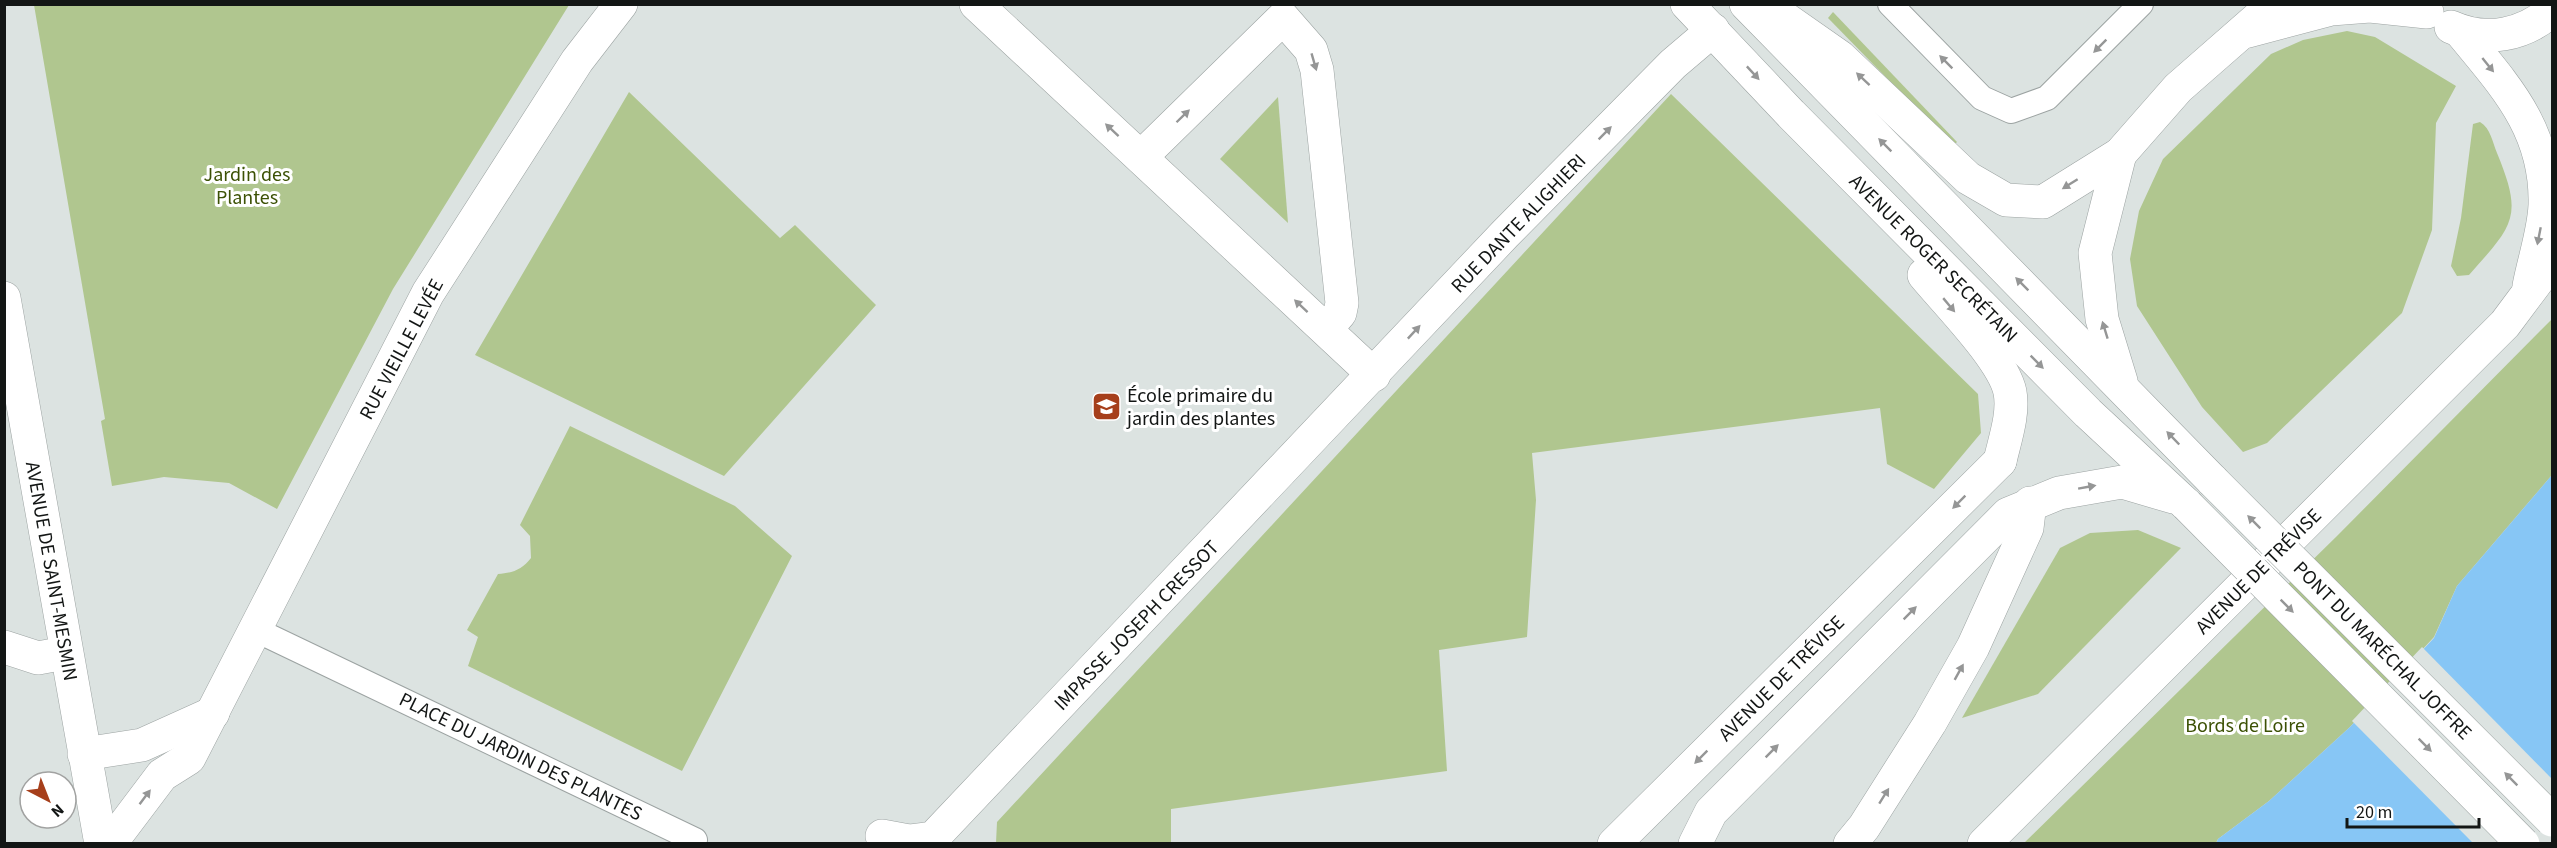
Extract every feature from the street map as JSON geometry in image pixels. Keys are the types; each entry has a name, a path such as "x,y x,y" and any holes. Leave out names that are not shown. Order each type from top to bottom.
{"street":[{"name":"RUE VIEILLE LEVÉE","path":"213,713 428,293 577,61 621,4"},
{"path":"976,4 1374,375"},
{"name":"AVENUE ROGER SECRÉTAIN","path":"1687,4 1791,114 2088,414 2184,503"},
{"path":"1746,4 2122,386"},
{"path":"1766,4 1840,57 1968,178 2006,200 2043,202 2120,154 2178,88 2246,31 2274,4"},
{"path":"2246,31 2331,9 2370,6 2424,8 2460,31 2488,36 2515,32 2540,21 2553,10"},
{"path":"1141,157 1288,11 1311,50 1317,70 1342,303 1340,313 1326,329"},
{"name":"RUE DANTE ALIGHIERI","path":"1374,375 1521,218 1673,64 1713,30"},
{"name":"AVENUE DE TRÉVISE","path":"2460,31 2516,100 2542,160 2545,206 2527,294"},
{"name":"AVENUE DE TRÉVISE","path":"1614,843 2000,461 2010,416 2010,391 1999,366 1791,114"},
{"path":"2120,154 2095,253 2102,318 2122,386"},
{"name":"AVENUE DE TRÉVISE","path":"1984,843 2505,324 2553,261"},
{"name":"AVENUE DE SAINT-MESMIN","path":"4,298 65,653 101,843"},
{"name":"IMPASSE JOSEPH CRESSOT","path":"882,836 909,841 933,838 1374,375"},
{"name":"PONT DU MARÉCHAL JOFFRE","path":"2122,386 2213,481 2553,820"},
{"path":"1695,843 1712,812 2008,514 2030,502 2059,493 2122,483 2148,488 2184,503"},
{"path":"1850,843 1864,827 1930,723 1973,647 2027,528 2030,502"},
{"name":"PONT DU MARÉCHAL JOFFRE","path":"2184,503 2523,843"},
{"path":"4,647 38,658 65,653"},
{"path":"84,754 142,746 213,713"},
{"path":"110,843 162,775 189,758 213,713"}],"lane":[{"path":"1890,4 1982,98 2011,111 2047,98 2141,4"},
{"name":"PLACE DU JARDIN DES PLANTES","path":"254,629 695,840"}],"green space":[{"name":"Jardin des Plantes","path":"34,5 569,5 393,289 277,509 229,483 164,477 112,486 101,421 105,419"},
{"path":"1833,12 1957,142 1953,146 1828,18"},
{"path":"2347,31 2375,37 2456,86 2436,123 2432,230 2402,313 2267,443 2243,452 2202,407 2137,306 2130,259 2139,211 2163,159 2271,54 2303,40"},
{"path":"629,92 780,238 795,225 876,305 724,476 475,355"},
{"path":"1671,94 1978,394 1981,433 1934,489 1887,464 1880,408 1532,453 1536,500 1527,637 1439,650 1447,771 1171,809 1171,843 996,843 997,822"},
{"path":"1278,97 1288,223 1220,159"},
{"path":"2480,122 2489,132 2505,175 2512,207 2510,220 2496,244 2469,275 2457,276 2451,266 2461,218 2473,124"},
{"name":"Bords de Loire","path":"2552,319 2552,475 2457,586 2434,637 2350,727 2269,801 2218,839 2216,843 2023,844 2337,536"},
{"path":"570,426 735,506 792,556 682,771 468,666 478,637 467,630 498,574 516,570 531,558 530,536 520,525"},
{"path":"2138,530 2181,548 2038,694 1962,718 2060,548 2090,533"}],"water":[{"path":"2552,475 2552,843 2216,844 2218,839 2269,801 2350,727 2434,638 2457,586"}],"pier":[{"path":"2422,647 2552,779 2552,843 2473,843 2352,721"}],"place":[{"name":"École primaire du jardin des plantes","path":"1106,407"}]}
